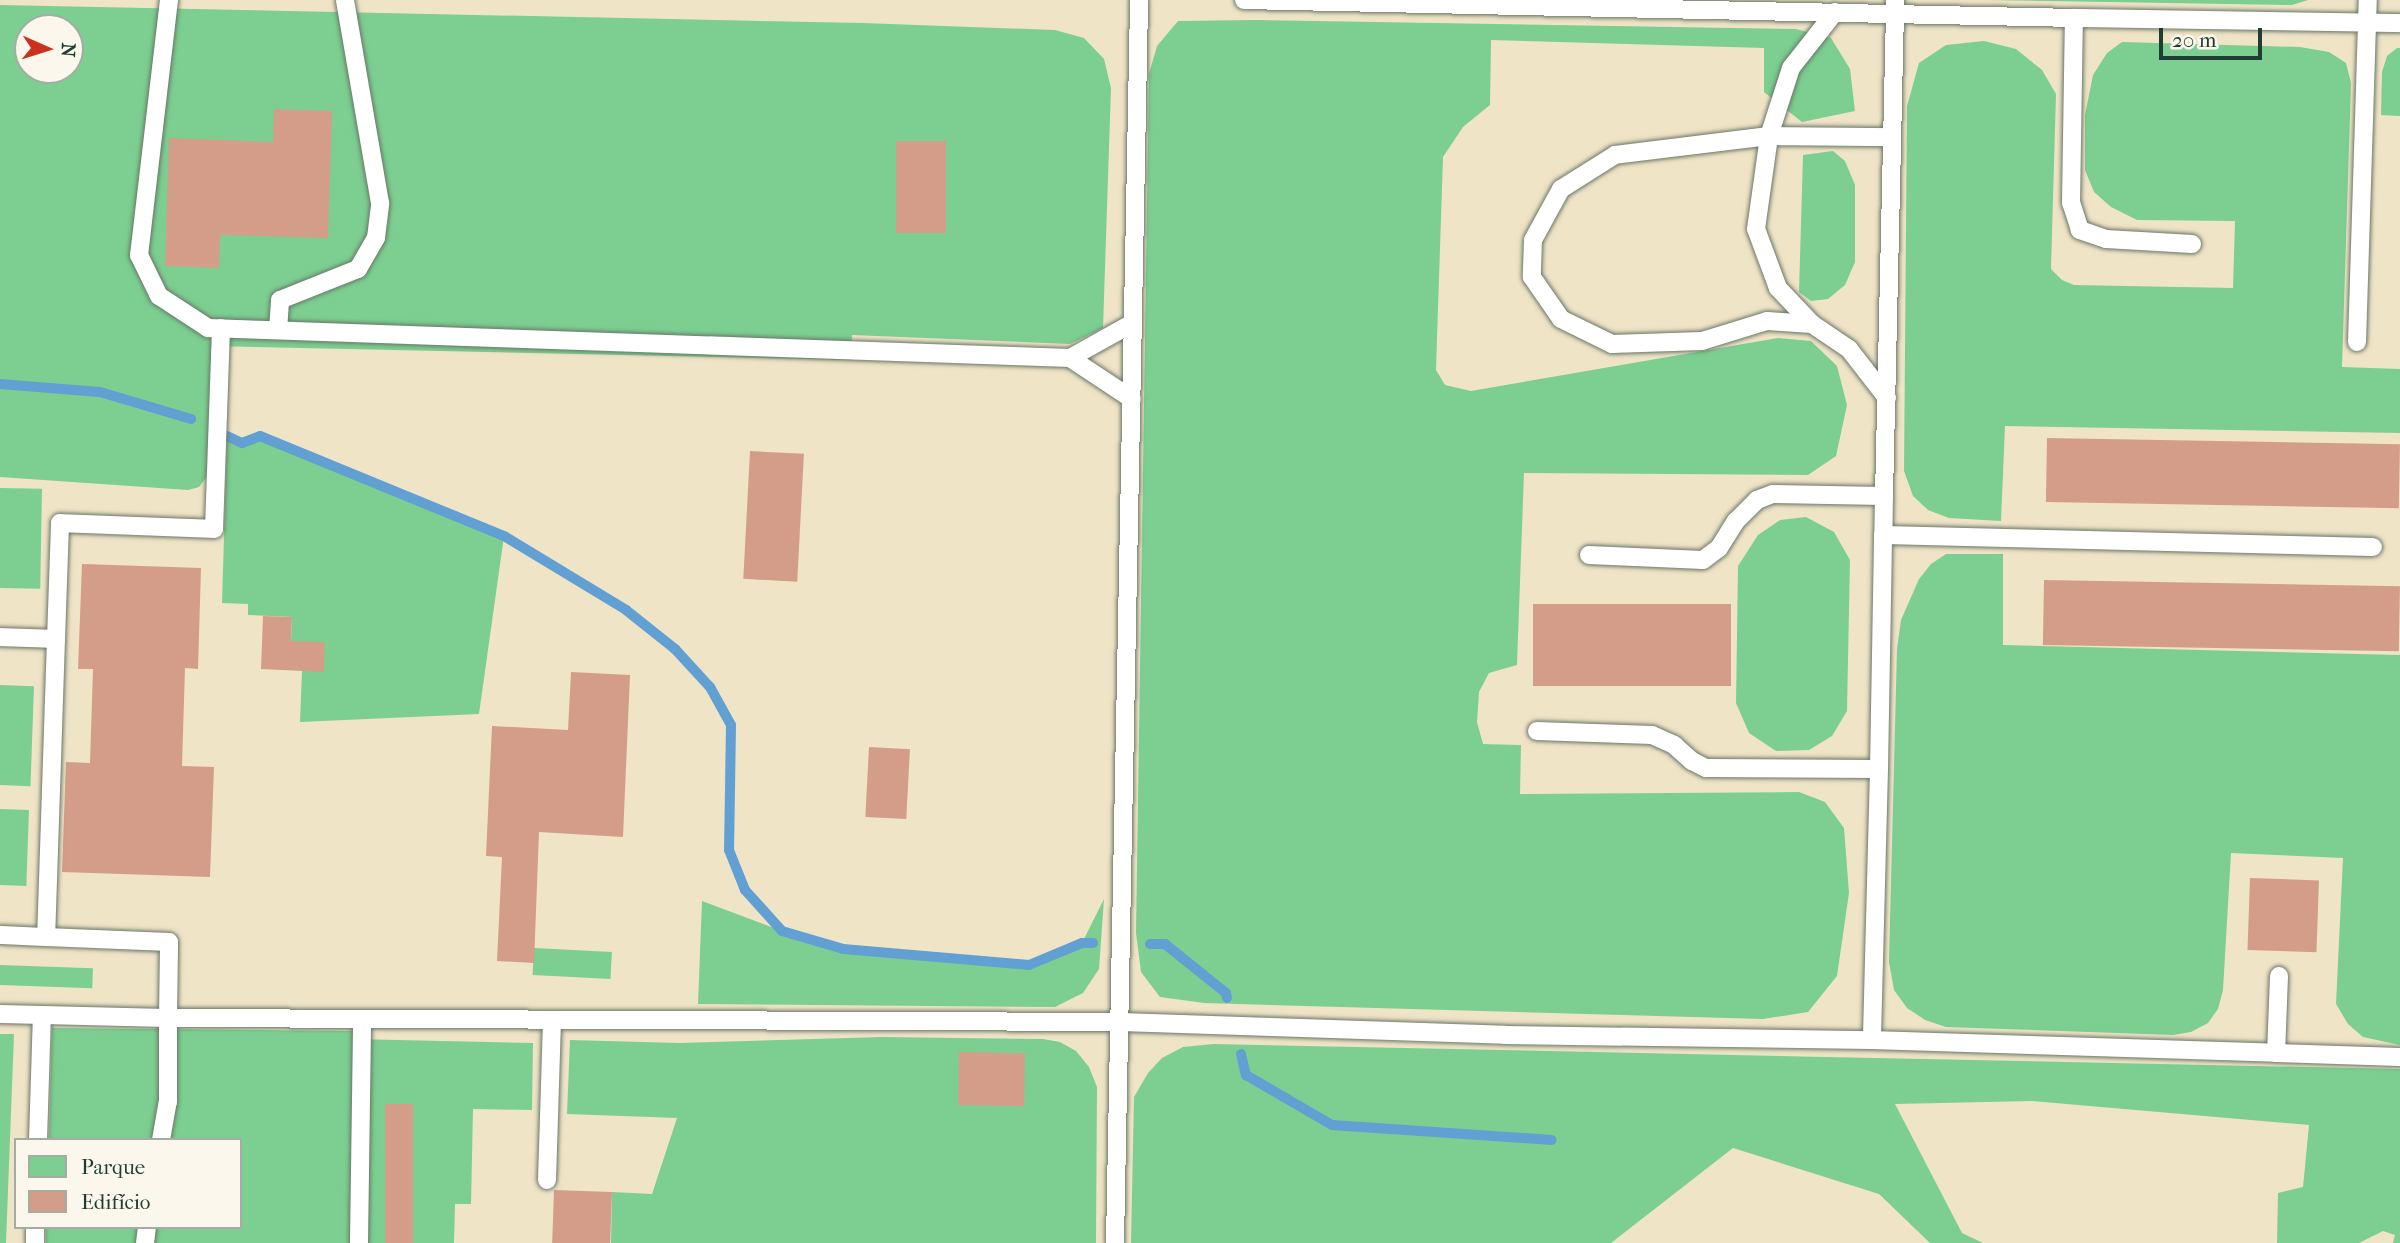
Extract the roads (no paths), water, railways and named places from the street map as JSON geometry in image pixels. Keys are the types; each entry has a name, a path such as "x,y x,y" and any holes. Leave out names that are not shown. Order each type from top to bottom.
{"lane":[{"path":"169,0 139,255 159,296 208,328 1070,358 1133,323"},
{"path":"278,330 280,300 358,269 376,237 380,203 345,0"},
{"path":"1115,1243 1139,0"},
{"path":"1244,0 1835,12 1895,7 2074,18 2400,23"},
{"path":"2357,342 2368,0"},
{"path":"1872,1040 1895,7"},
{"path":"1835,12 1791,68 1769,136 1756,229 1777,288 1812,324 1849,349 1887,398"},
{"path":"2074,18 2071,202 2080,230 2106,239 2192,244"},
{"path":"1812,324 1767,321 1702,341 1612,344 1561,319 1532,277 1533,240 1561,189 1615,155 1769,136 1892,137"},
{"path":"46,937 60,523 214,530 221,328"},
{"path":"1070,358 1132,399"},
{"path":"1589,555 1703,560 1719,548 1736,522 1757,500 1773,494 1884,496"},
{"path":"1883,535 2373,547"},
{"path":"0,637 56,639"},
{"path":"1537,731 1652,735 1674,745 1692,761 1706,768 1879,769"},
{"path":"0,935 169,942 168,1102 161,1138"},
{"path":"2276,1054 2280,976"},
{"path":"0,1014 168,1018 1121,1022 1505,1035 1872,1040 2400,1057"},
{"path":"38,1138 42,1015"},
{"path":"359,1243 362,1019"},
{"path":"547,1180 552,1020"}],"waterway":[{"path":"0,384 100,392 191,419"},
{"path":"227,436 242,443 260,436 504,536 626,610 675,649 710,687 731,725 729,850 745,890 782,931 843,949 1029,965 1082,943 1093,943"},
{"path":"1150,944 1165,944 1226,993 1227,998"},
{"path":"1241,1054 1246,1075 1332,1125 1551,1140"}]}
